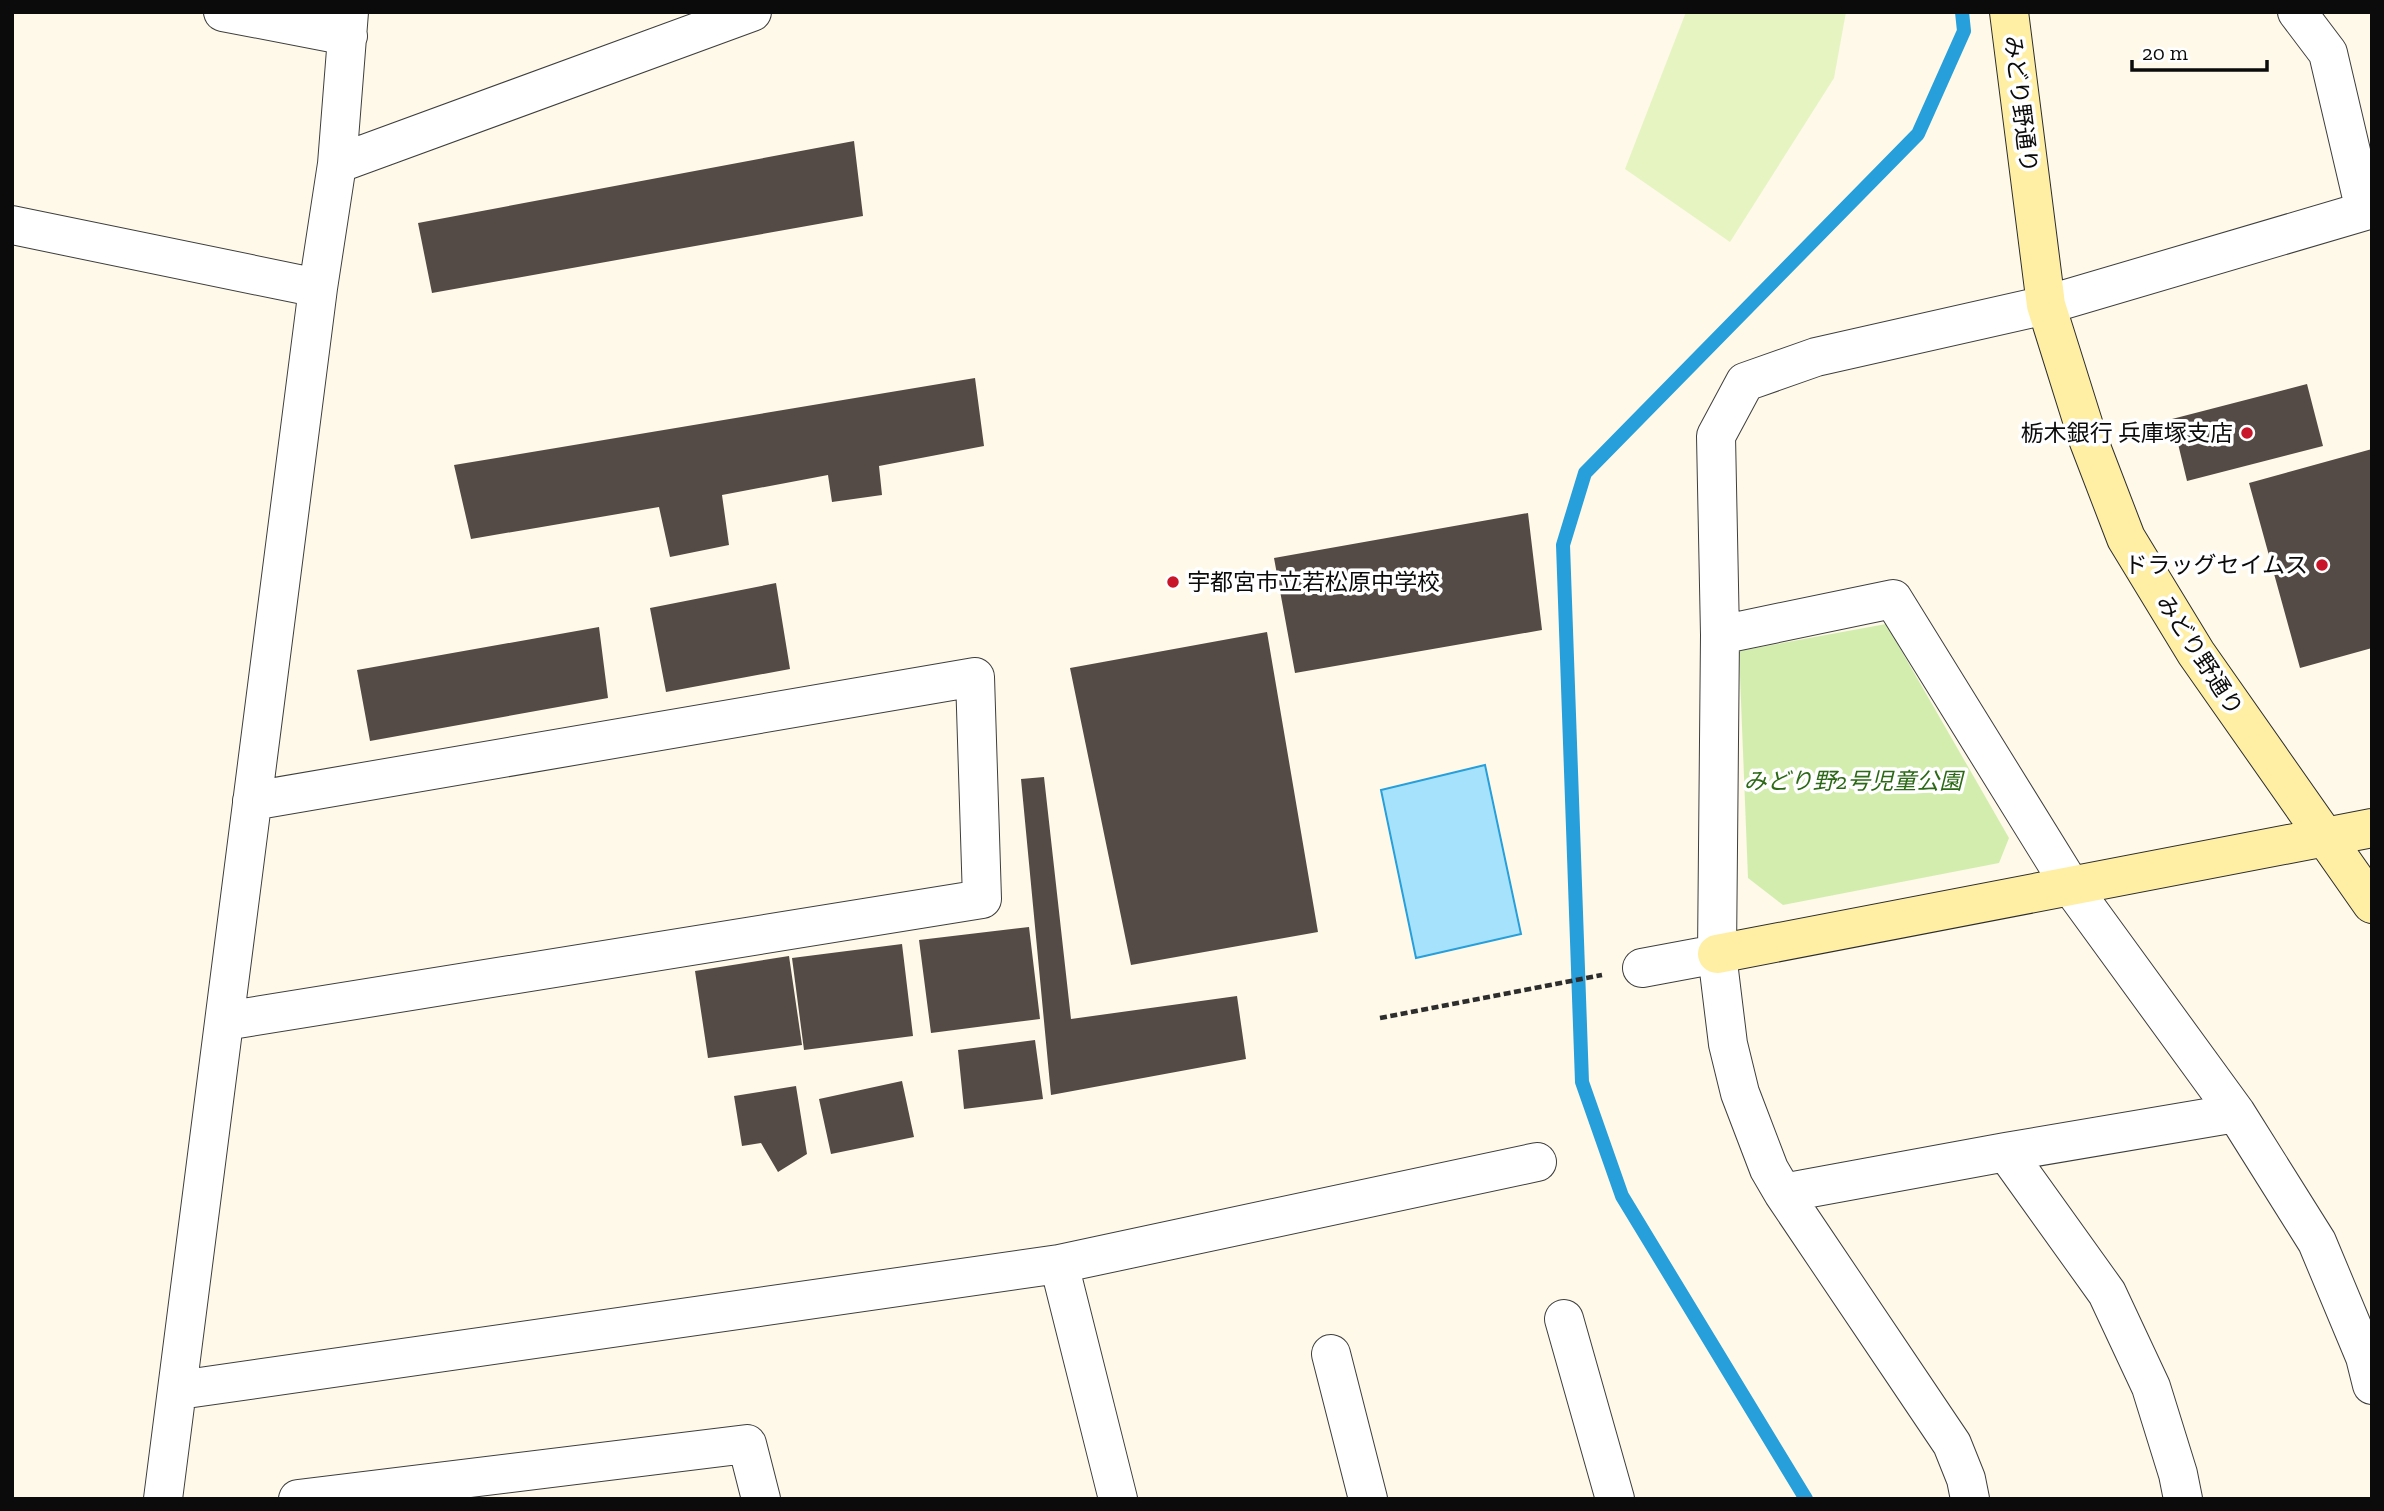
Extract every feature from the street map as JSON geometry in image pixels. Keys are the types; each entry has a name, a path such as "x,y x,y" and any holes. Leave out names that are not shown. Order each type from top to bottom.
{"street":[{"path":"163,1499 318,288 337,164 348,24 223,12"},
{"path":"337,164 752,12"},
{"name":"みどり野通り","path":"2010,12 2046,305 2088,439 2126,538 2196,653 2372,904"},
{"path":"1970,1499 1966,1479 1952,1444 1769,1169 1740,1093 1728,1044 1717,954 1720,635 1716,436 1745,383 1816,357 2046,305 2365,211 2328,52 2297,12"},
{"path":"12,225 318,288"},
{"path":"1720,635 1894,599 2070,885 2236,1113 2316,1242 2365,1357 2372,1385"},
{"path":"225,1021 982,899 975,677 252,801"},
{"path":"1625,971 2372,828"},
{"path":"1783,1193 2236,1113"},
{"path":"2006,1152 2107,1293 2151,1387 2183,1499"},
{"path":"179,1390 1059,1264 1537,1162"},
{"path":"1059,1264 1118,1499"},
{"path":"1564,1320 1615,1499"},
{"path":"1331,1354 1368,1499"},
{"path":"298,1499 747,1444 761,1499"}],"path":[{"path":"1380,1018 1625,971"}],"green space":[{"path":"1686,12 1846,12 1834,78 1730,242 1625,169"},
{"name":"みどり野2号児童公園","path":"1886,624 2009,838 1999,863 1783,905 1748,878 1739,651"}],"water":[{"path":"1485,765 1521,934 1416,958 1381,790"}],"building":[{"path":"854,141 863,216 432,293 418,223"},
{"path":"975,378 984,446 879,466 882,495 832,502 828,475 722,495 729,545 670,557 659,507 471,539 454,465"},
{"name":"栃木銀行 兵庫塚支店","path":"2307,384 2323,446 2187,481 2172,419"},
{"name":"ドラッグセイムス","path":"2372,449 2372,648 2300,668 2249,483"},
{"path":"1528,513 1542,630 1295,673 1274,558"},
{"path":"776,583 790,669 666,692 650,608"},
{"path":"599,627 608,698 370,741 357,670"},
{"path":"1267,632 1318,932 1131,965 1070,668"},
{"path":"1044,777 1071,1019 1237,996 1246,1059 1051,1095 1021,779"},
{"path":"1029,927 1040,1019 931,1033 919,940"},
{"path":"902,944 913,1036 804,1050 792,958"},
{"path":"789,956 802,1045 708,1058 695,971"},
{"path":"1035,1040 1043,1099 964,1109 958,1050"},
{"path":"902,1081 914,1137 831,1154 819,1099"},
{"path":"796,1086 807,1154 778,1172 761,1143 742,1146 734,1096"}],"waterway":[{"path":"1806,1499 1622,1196 1582,1082 1563,545 1585,473 1918,134 1964,31 1962,12"}],"place":[{"name":"栃木銀行 兵庫塚支店","path":"2247,433"},
{"name":"ドラッグセイムス","path":"2322,565"},
{"name":"宇都宮市立若松原中学校","path":"1173,582"}]}
